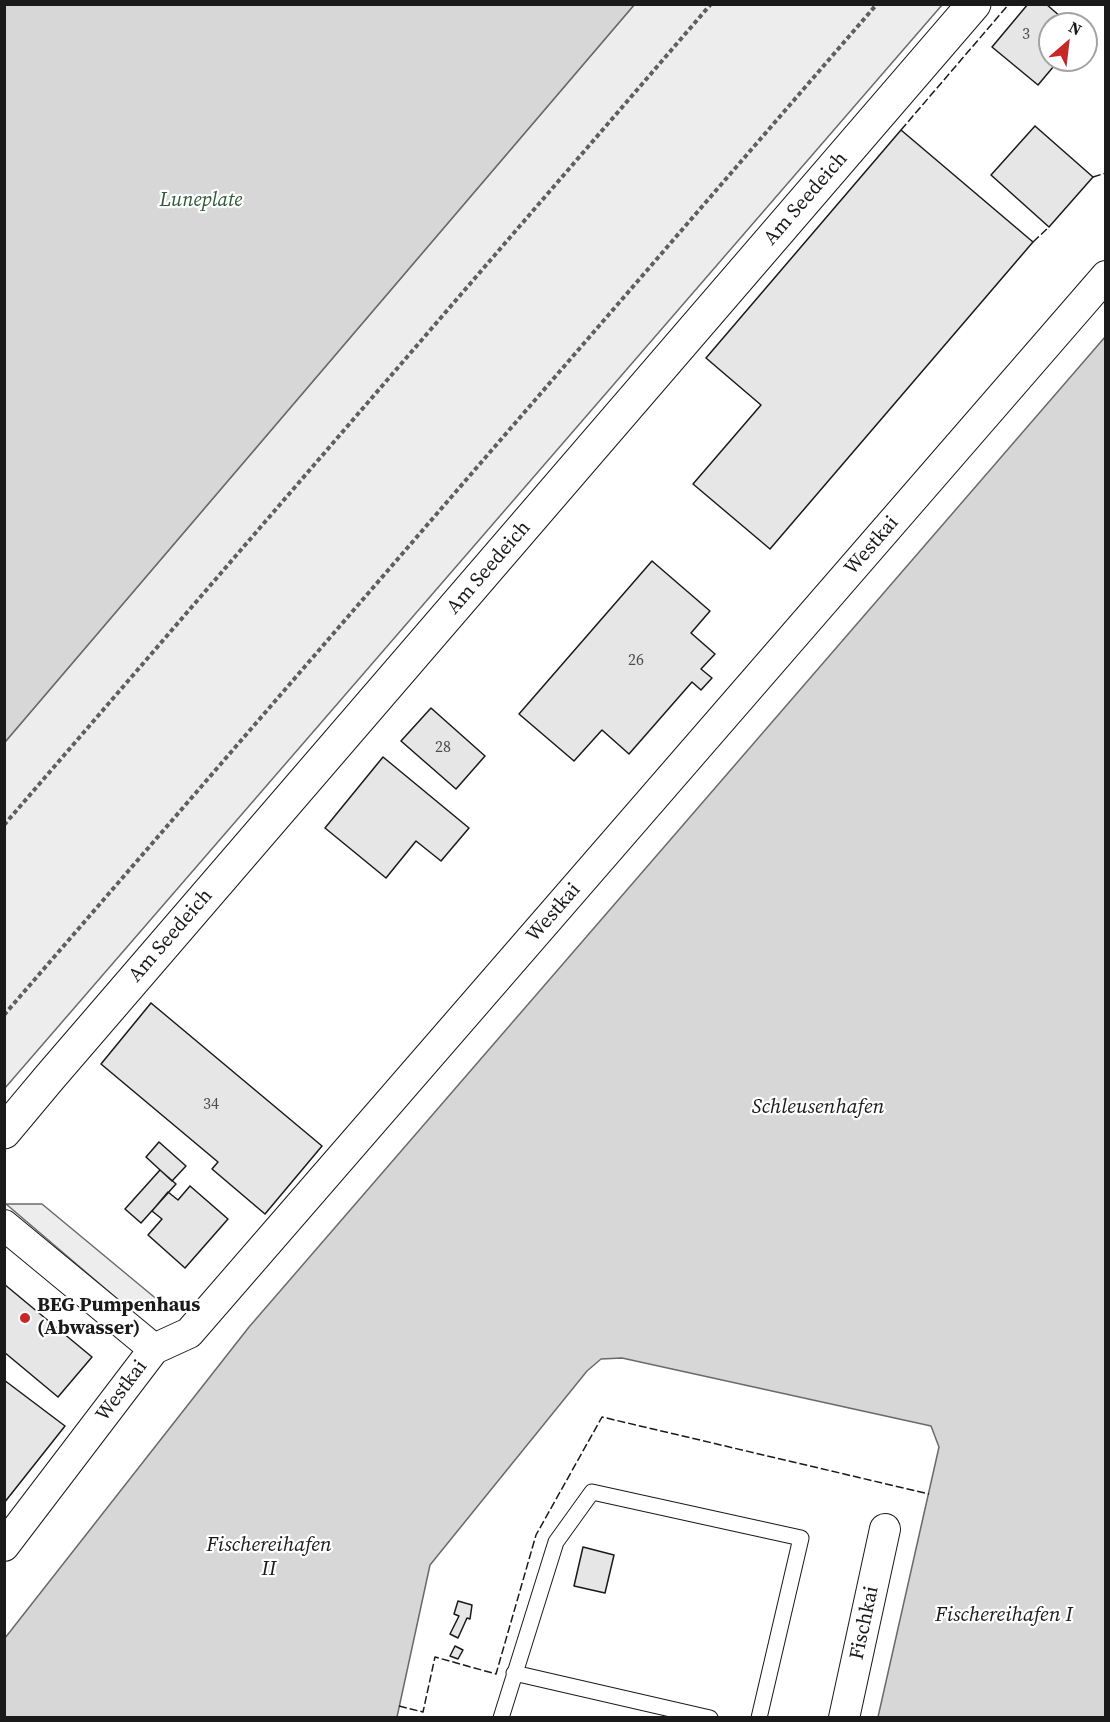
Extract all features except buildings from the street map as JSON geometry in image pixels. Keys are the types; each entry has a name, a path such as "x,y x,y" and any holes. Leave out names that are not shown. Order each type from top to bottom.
{"street":[{"name":"Am Seedeich","path":"4,1132 974,4"},
{"name":"Westkai","path":"4,1546 154,1349 189,1334 1106,276"},
{"path":"4,1225 154,1349"},
{"name":"Fischkai","path":"844,1718 885,1529"}],"lane":[{"path":"501,1718 556,1542 592,1492 801,1538 759,1718"},
{"path":"514,1672 710,1718"}],"path":[{"path":"4,825 711,4"},
{"path":"4,1015 877,4"}],"shaded area":[{"path":"634,5 942,5 5,1088 5,742"},
{"path":"6,1204 42,1204 165,1306 128,1308"}],"water":[{"name":"Luneplate","path":"4,5 634,5 5,742"},
{"name":"Schleusenhafen","path":"1105,337 1105,1717 878,1717 939,1447 931,1426 622,1358 601,1359 587,1371 430,1565 397,1717 5,1717 5,1638 249,1327"}],"fence":[{"path":"901,130 1009,4"},
{"path":"1093,177 1106,173"},
{"path":"1033,242 1049,227"},
{"path":"399,1706 423,1712 435,1657 496,1674 536,1535 602,1417 929,1494"}],"place":[{"name":"BEG Pumpenhaus (Abwasser)","path":"25,1318"}],"water label":[{"name":"Fischereihafen II","path":"269,1558"},
{"name":"Fischereihafen I","path":"1004,1616"}]}
